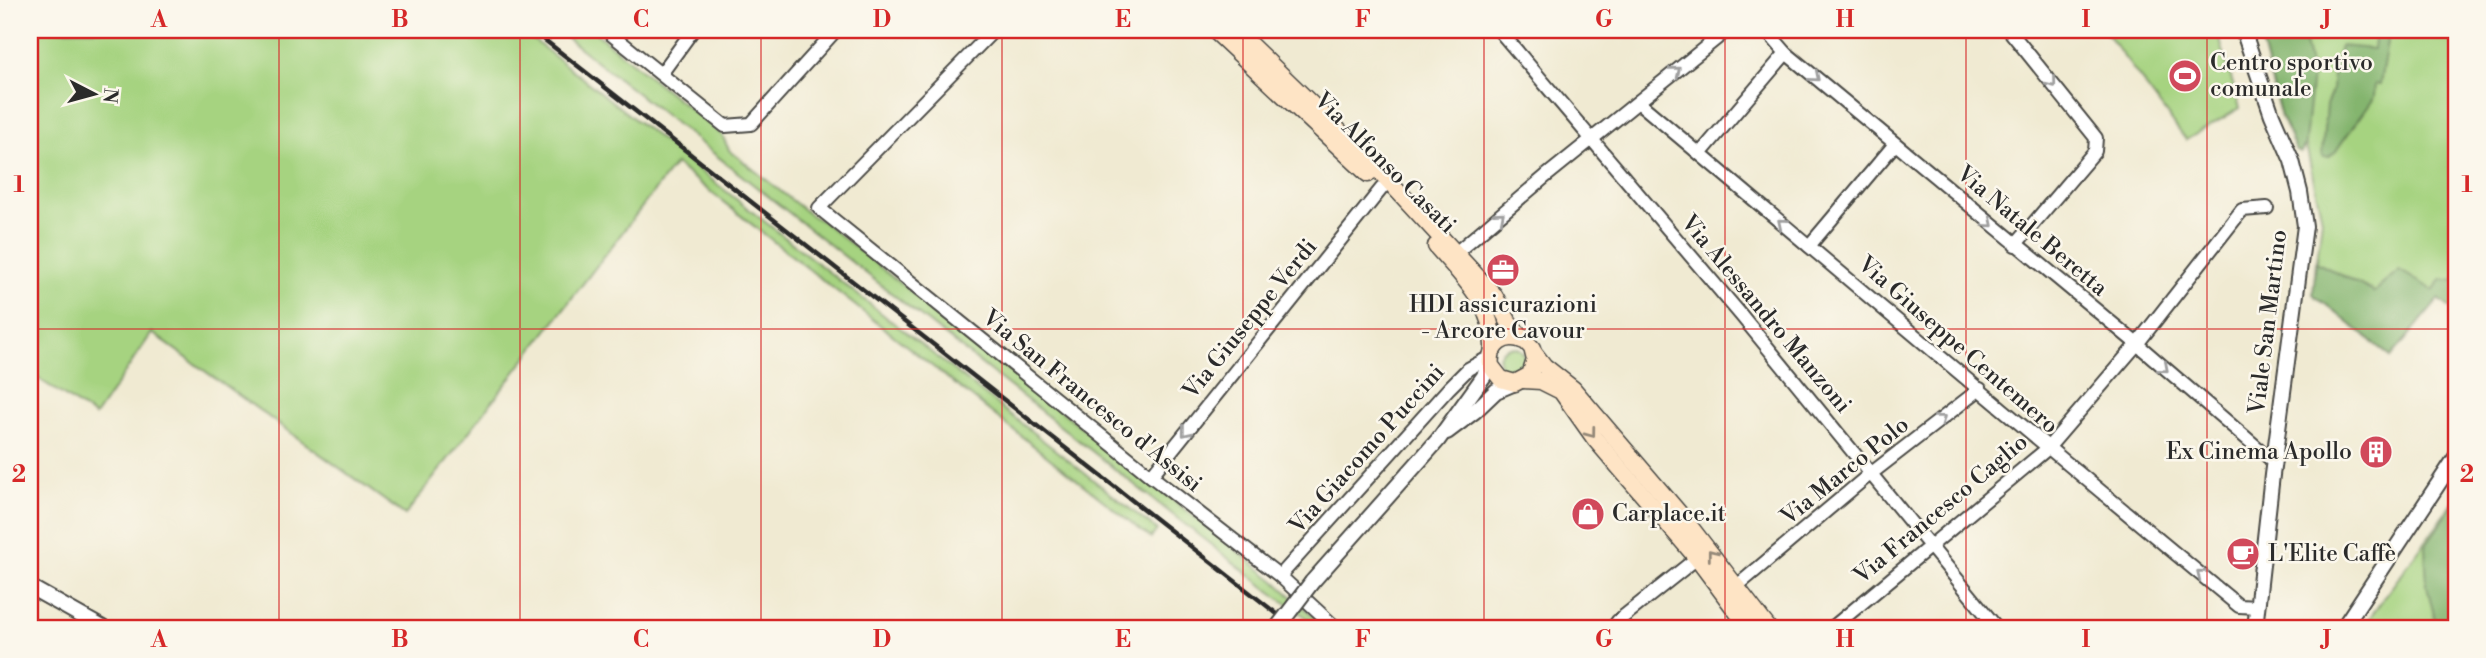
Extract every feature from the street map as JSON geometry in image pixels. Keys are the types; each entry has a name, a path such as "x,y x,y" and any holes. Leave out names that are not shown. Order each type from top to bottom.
{"main road":[{"name":"Via Alfonso Casati","path":"1214,30 1288,97 1494,295 1511,326 1545,366 1573,388 1684,519 1768,628"},
{"name":"Via Alfonso Casati","path":"1235,30 1354,146 1452,256 1485,307 1493,328 1492,352"},
{"path":"1519,381 1534,368 1529,347 1508,338 1499,342 1492,352 1491,367 1496,375 1504,381 1519,381 1541,381 1561,391 1595,439 1697,558 1749,628"}],"street":[{"path":"606,30 725,125 751,124 836,30"},
{"path":"661,74 692,30"},
{"name":"Via San Francesco d'Assisi","path":"993,30 819,208 1151,476 1280,576 1336,628"},
{"name":"Via Alessandro Manzoni","path":"1499,30 1750,326 1997,628"},
{"path":"1452,256 1727,30"},
{"name":"Via Natale Beretta","path":"1766,30 1786,52 1895,145 2137,344 2274,462"},
{"path":"2009,30 2096,138 2095,151 2015,245"},
{"name":"Viale San Martino","path":"2243,30 2272,115 2292,161 2305,226 2255,628"},
{"path":"1700,154 1786,52"},
{"name":"Via Giuseppe Centemero","path":"1638,102 1980,388 2047,449 2239,606 2257,607"},
{"path":"1809,246 1895,145"},
{"name":"Via Giuseppe Verdi","path":"1151,476 1382,188"},
{"name":"Via Francesco Caglio","path":"1832,628 2047,449 2137,344 2242,210 2267,208"},
{"path":"1438,440 1484,376 1492,352"},
{"name":"Via Giacomo Puccini","path":"1280,576 1449,388 1468,369 1492,352"},
{"path":"1277,628 1312,582 1405,474 1438,440 1496,391 1519,381"},
{"name":"Via Marco Polo","path":"1737,586 1980,388"},
{"path":"2343,628 2456,457"},
{"path":"1613,628 1618,621 1697,558"},
{"path":"30,587 103,628"}],"green space":[{"path":"30,30 521,30 1157,530 1151,538 675,164 405,515 152,333 95,416 30,373"},
{"path":"557,30 592,30 722,135 729,150 1275,581 1326,628 1322,628 1276,596"},
{"name":"Centro sportivo comunale","path":"2104,30 2217,30 2240,108 2186,140"},
{"path":"2258,30 2456,30 2456,313 2439,299 2391,357 2313,294 2322,219 2306,145 2301,153 2296,150 2281,117"},
{"path":"2258,30 2270,30 2270,39 2305,43 2312,74 2305,142 2301,153 2296,150 2281,117"},
{"path":"2375,30 2389,30 2380,84 2375,84 2374,97 2335,152 2324,157 2326,105 2332,91 2333,73 2340,46 2373,49"},
{"path":"2316,262 2374,292 2399,270 2433,290 2442,279 2456,281 2456,313 2439,299 2391,357 2313,294"},
{"path":"1512,347 1521,351 1525,360 1521,369 1512,373 1503,369 1499,360 1503,351"},
{"path":"2456,499 2456,628 2362,628"},
{"path":"2456,502 2456,628 2437,628 2427,586 2425,546"}],"railway":[{"path":"532,30 1295,628"}],"place":[{"name":"Centro sportivo comunale","path":"2185,76"},
{"name":"HDI assicurazioni - Arcore Cavour","path":"1503,270"},
{"name":"Ex Cinema Apollo","path":"2376,452"},
{"name":"Carplace.it","path":"1588,514"},
{"name":"L'Elite Caffè","path":"2243,554"}]}
